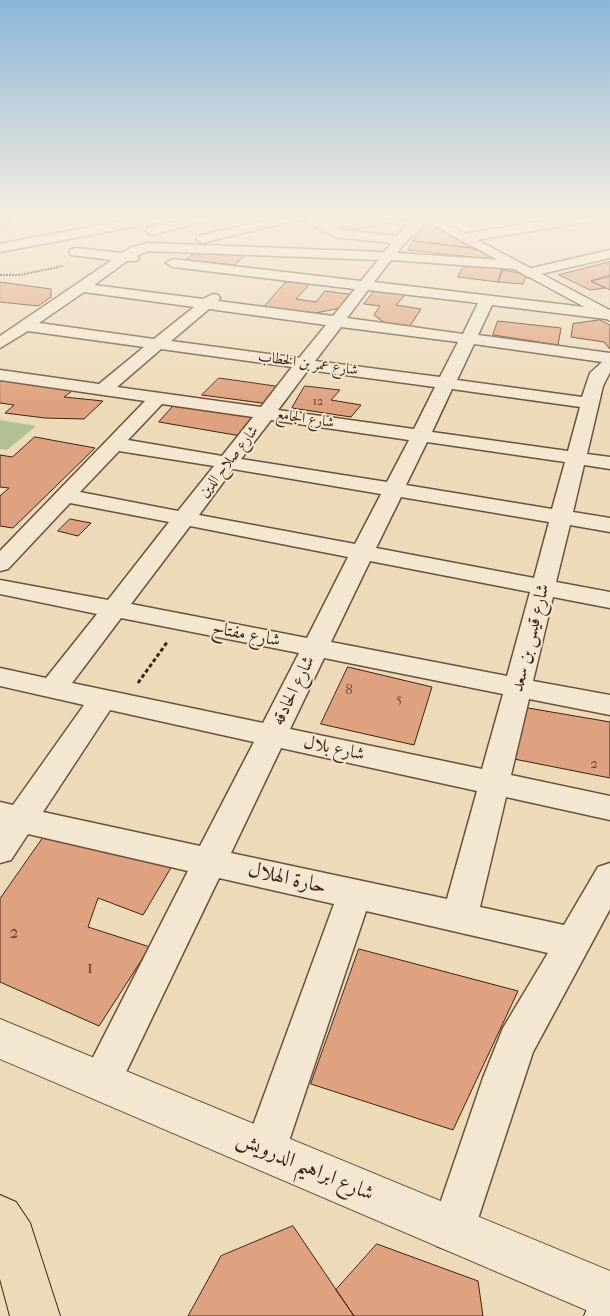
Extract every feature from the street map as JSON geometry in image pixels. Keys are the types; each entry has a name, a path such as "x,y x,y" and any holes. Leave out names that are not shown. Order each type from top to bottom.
{"main road":[{"path":"540,279 608,315"},
{"name":"شارع ابراهيم الدرويش","path":"0,1039 610,1296"},
{"path":"0,1218 13,1240 35,1316"}],"street":[{"path":"0,343 93,279"},
{"path":"102,390 235,279"},
{"path":"304,279 608,315"},
{"name":"شارع صلاح الدين","path":"53,688 370,279"},
{"path":"82,287 610,358"},
{"name":"شارع الحادقه","path":"101,1081 487,300"},
{"name":"شارع عمر بن الخطاب","path":"25,326 446,383 598,395"},
{"name":"شارع قيس بن سعد","path":"460,918 577,458 598,395 599,374 610,364"},
{"name":"شارع الجامع","path":"0,375 610,463"},
{"path":"0,564 158,398"},
{"path":"114,444 610,525"},
{"path":"65,496 610,600"},
{"name":"شارع مفتاح","path":"0,587 610,705"},
{"name":"شارع بلال","path":"0,677 610,808"},
{"path":"0,850 10,817 113,701"},
{"name":"حارة الهلال","path":"10,817 574,943"},
{"path":"453,1230 503,1078 518,1042 610,877"},
{"path":"265,1150 355,894"}],"path":[{"path":"113,701 181,622"}],"green space":[{"path":"0,420 36,426 7,450 0,449"}],"building":[{"path":"477,279 499,279 498,282"},
{"path":"499,279 525,279 523,284 498,282"},
{"path":"568,279 596,279 591,281 605,288 590,290"},
{"path":"610,279 610,290 591,281"},
{"path":"0,282 51,289 51,297 38,306 0,302"},
{"path":"286,282 310,284 296,299 316,302 325,291 356,295 345,307 316,313 264,307"},
{"path":"375,290 406,294 396,305 421,309 410,326 385,323 374,315 380,306 364,304"},
{"path":"600,320 610,325 610,349 604,342 571,337 573,324"},
{"path":"498,321 561,328 558,345 493,335"},
{"path":"0,378 75,389 64,397 103,401 84,419 45,418 5,413 14,405 0,403"},
{"path":"219,378 282,387 269,404 202,395"},
{"path":"305,386 340,390 331,400 361,405 351,417 292,408"},
{"path":"176,403 256,416 241,436 159,422"},
{"path":"35,437 95,448 13,528 0,526 0,496 9,488 0,487 0,455 12,457"},
{"path":"70,519 91,523 78,536 58,531"},
{"path":"348,667 432,687 414,745 321,724"},
{"path":"528,708 610,722 610,778 514,759"},
{"path":"45,835 172,866 143,915 98,898 88,927 150,947 99,1026 0,982 0,899"},
{"path":"359,949 518,991 453,1130 311,1084"},
{"path":"293,1226 354,1316 188,1316 221,1256"},
{"path":"377,1244 478,1281 483,1316 354,1316 336,1290"}]}
